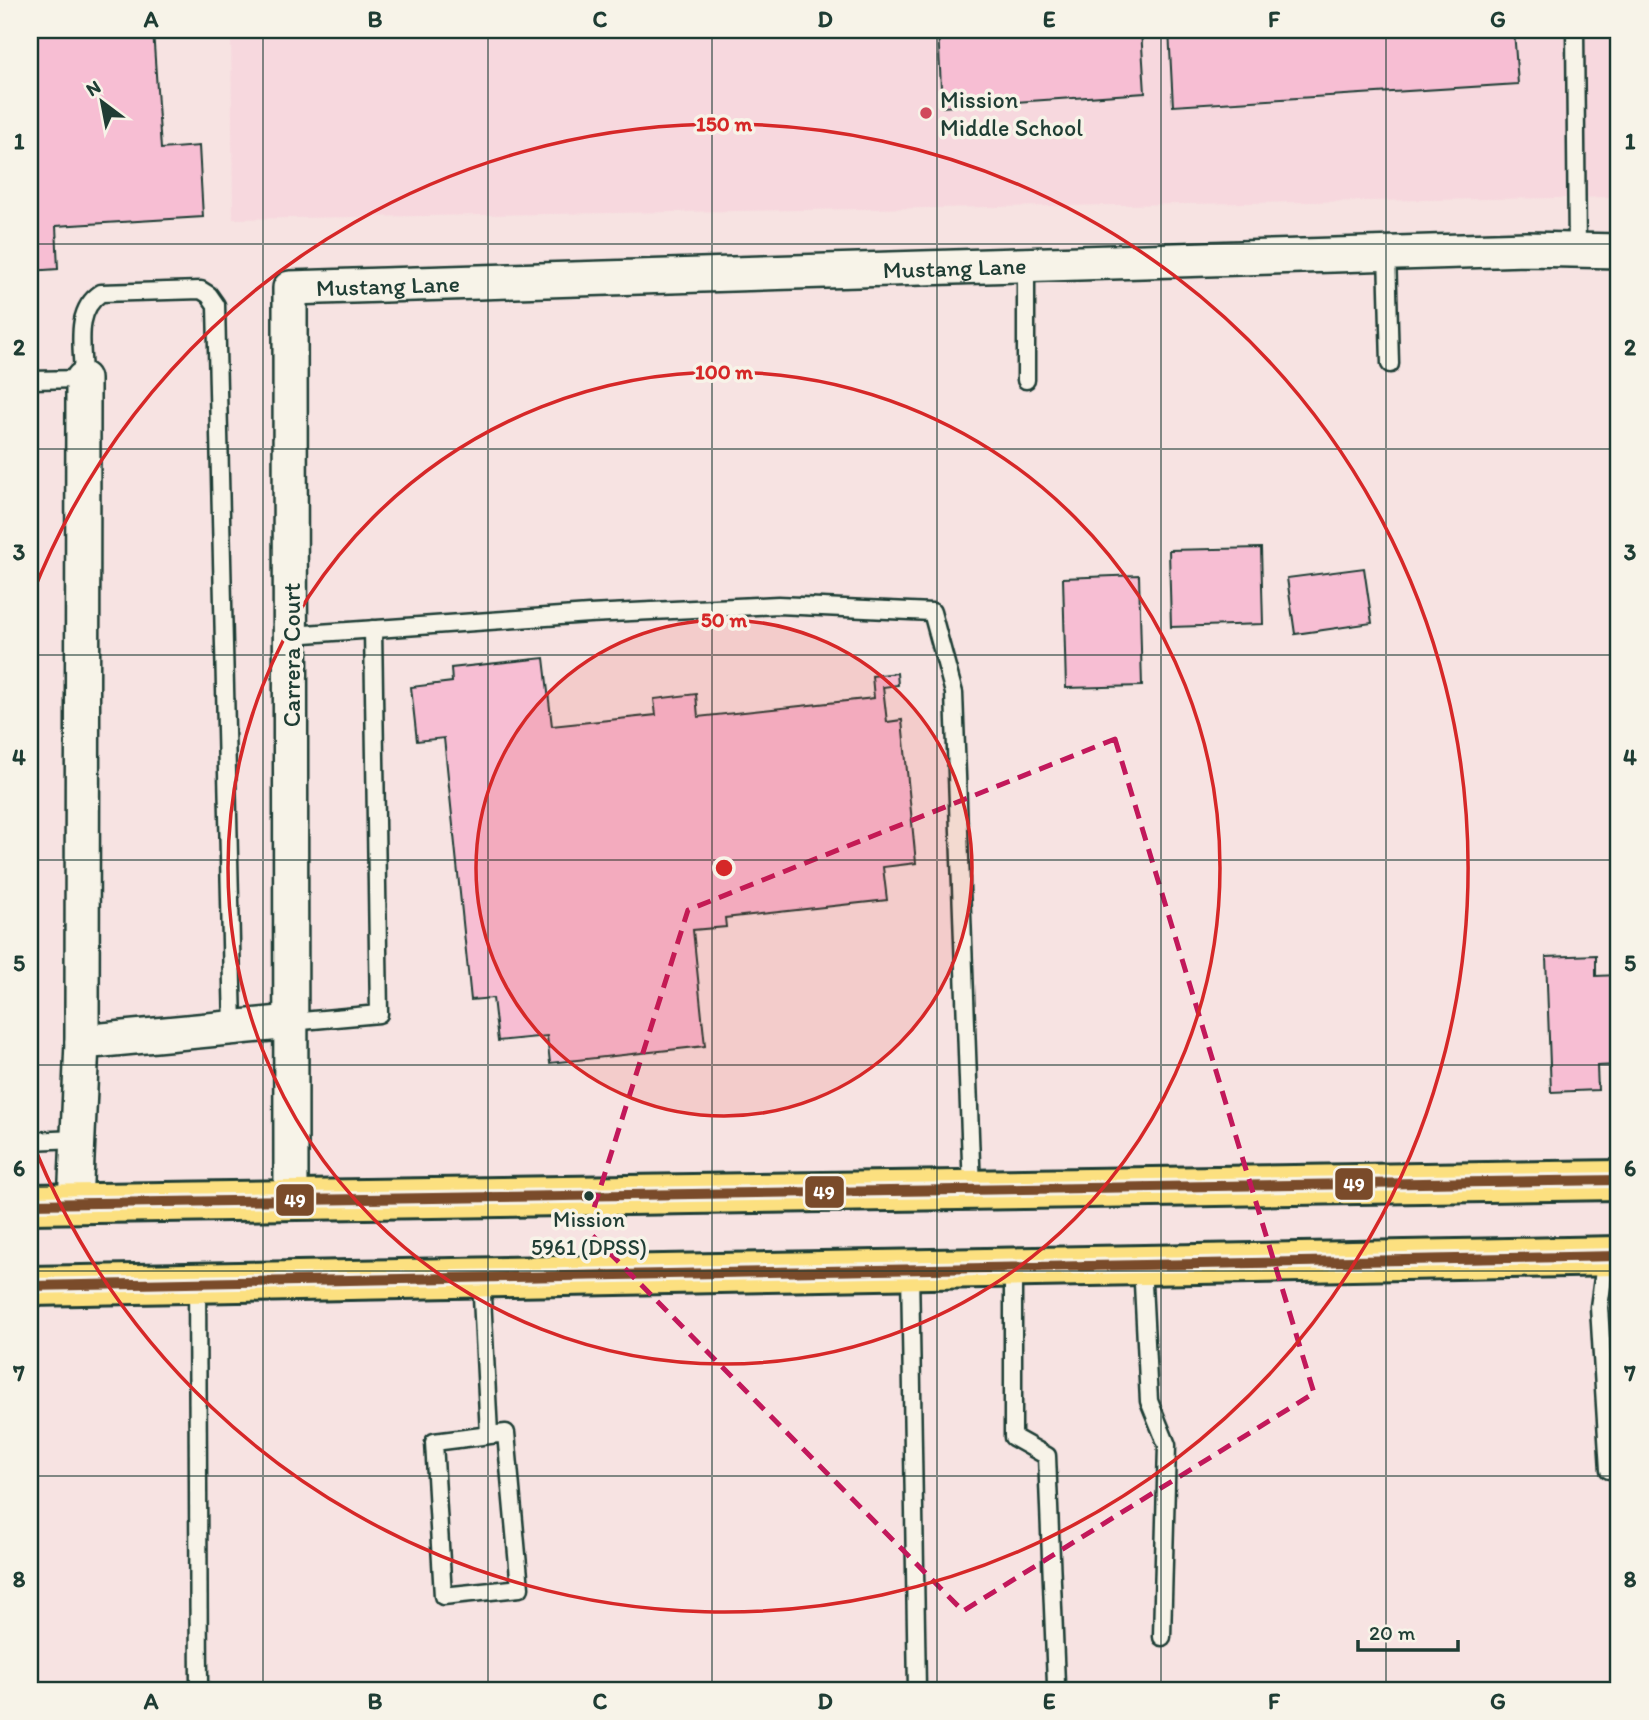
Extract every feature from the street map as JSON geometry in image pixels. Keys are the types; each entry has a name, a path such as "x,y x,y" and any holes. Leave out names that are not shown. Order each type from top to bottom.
{"main road":[{"path":"30,1204 1619,1180"},
{"path":"30,1286 1613,1256"}],"street":[{"name":"Mustang Lane","path":"290,288 1387,253 1619,251"},
{"name":"Carrera Court","path":"290,288 291,1200"},
{"path":"75,1204 82,1042 83,379"},
{"path":"82,1042 291,1022"}],"lane":[{"path":"1575,30 1577,250"},
{"path":"1387,253 1390,365"},
{"path":"1026,265 1026,380"},
{"path":"30,380 83,379 82,312 89,301 101,293 201,290 209,295 216,305 233,1027"},
{"path":"291,635 778,605 932,612 954,693 972,1190"},
{"path":"291,1022 379,1014 373,629"},
{"path":"30,1141 77,1139"},
{"path":"1609,1470 1599,1307 1613,1256"},
{"path":"1142,1264 1149,1401 1167,1445 1162,1637"},
{"path":"1013,1267 1013,1437 1047,1456 1056,1684"},
{"path":"910,1269 917,1690"},
{"path":"481,1277 489,1434"},
{"path":"197,1282 199,1690"},
{"path":"506,1433 520,1588 443,1596 434,1442 489,1434 506,1433"}],"highlighted area":[{"path":"1115,739 1314,1393 963,1611 587,1230 688,910"}],"shaded area":[{"name":"Mission Middle School","path":"231,30 1619,30 1619,197 233,219"}],"building":[{"path":"30,30 153,30 161,149 199,146 203,217 56,226 58,269 30,271"},
{"path":"938,30 1141,30 1145,93 942,107"},
{"path":"1169,30 1514,30 1518,84 1173,106"},
{"path":"1261,548 1263,624 1171,627 1169,550"},
{"path":"1364,568 1372,623 1295,634 1287,578"},
{"path":"1139,575 1142,686 1066,688 1063,578"},
{"path":"544,658 552,726 656,715 654,699 696,694 698,717 874,698 872,676 897,673 898,685 883,687 887,722 902,720 916,863 883,867 887,900 725,918 726,927 693,930 705,1046 550,1063 547,1036 498,1041 493,998 471,1000 444,738 417,741 411,687 452,682 451,668"},
{"path":"1596,955 1596,976 1619,975 1619,1065 1597,1066 1598,1090 1551,1092 1546,957"}],"transit line":[{"name":"49","path":"30,1204 1619,1180"},
{"name":"49","path":"30,1286 1619,1256"}],"place":[{"name":"Mission Middle School","path":"926,113"},
{"name":"Mission 5961 (DPSS)","path":"589,1196"}]}
